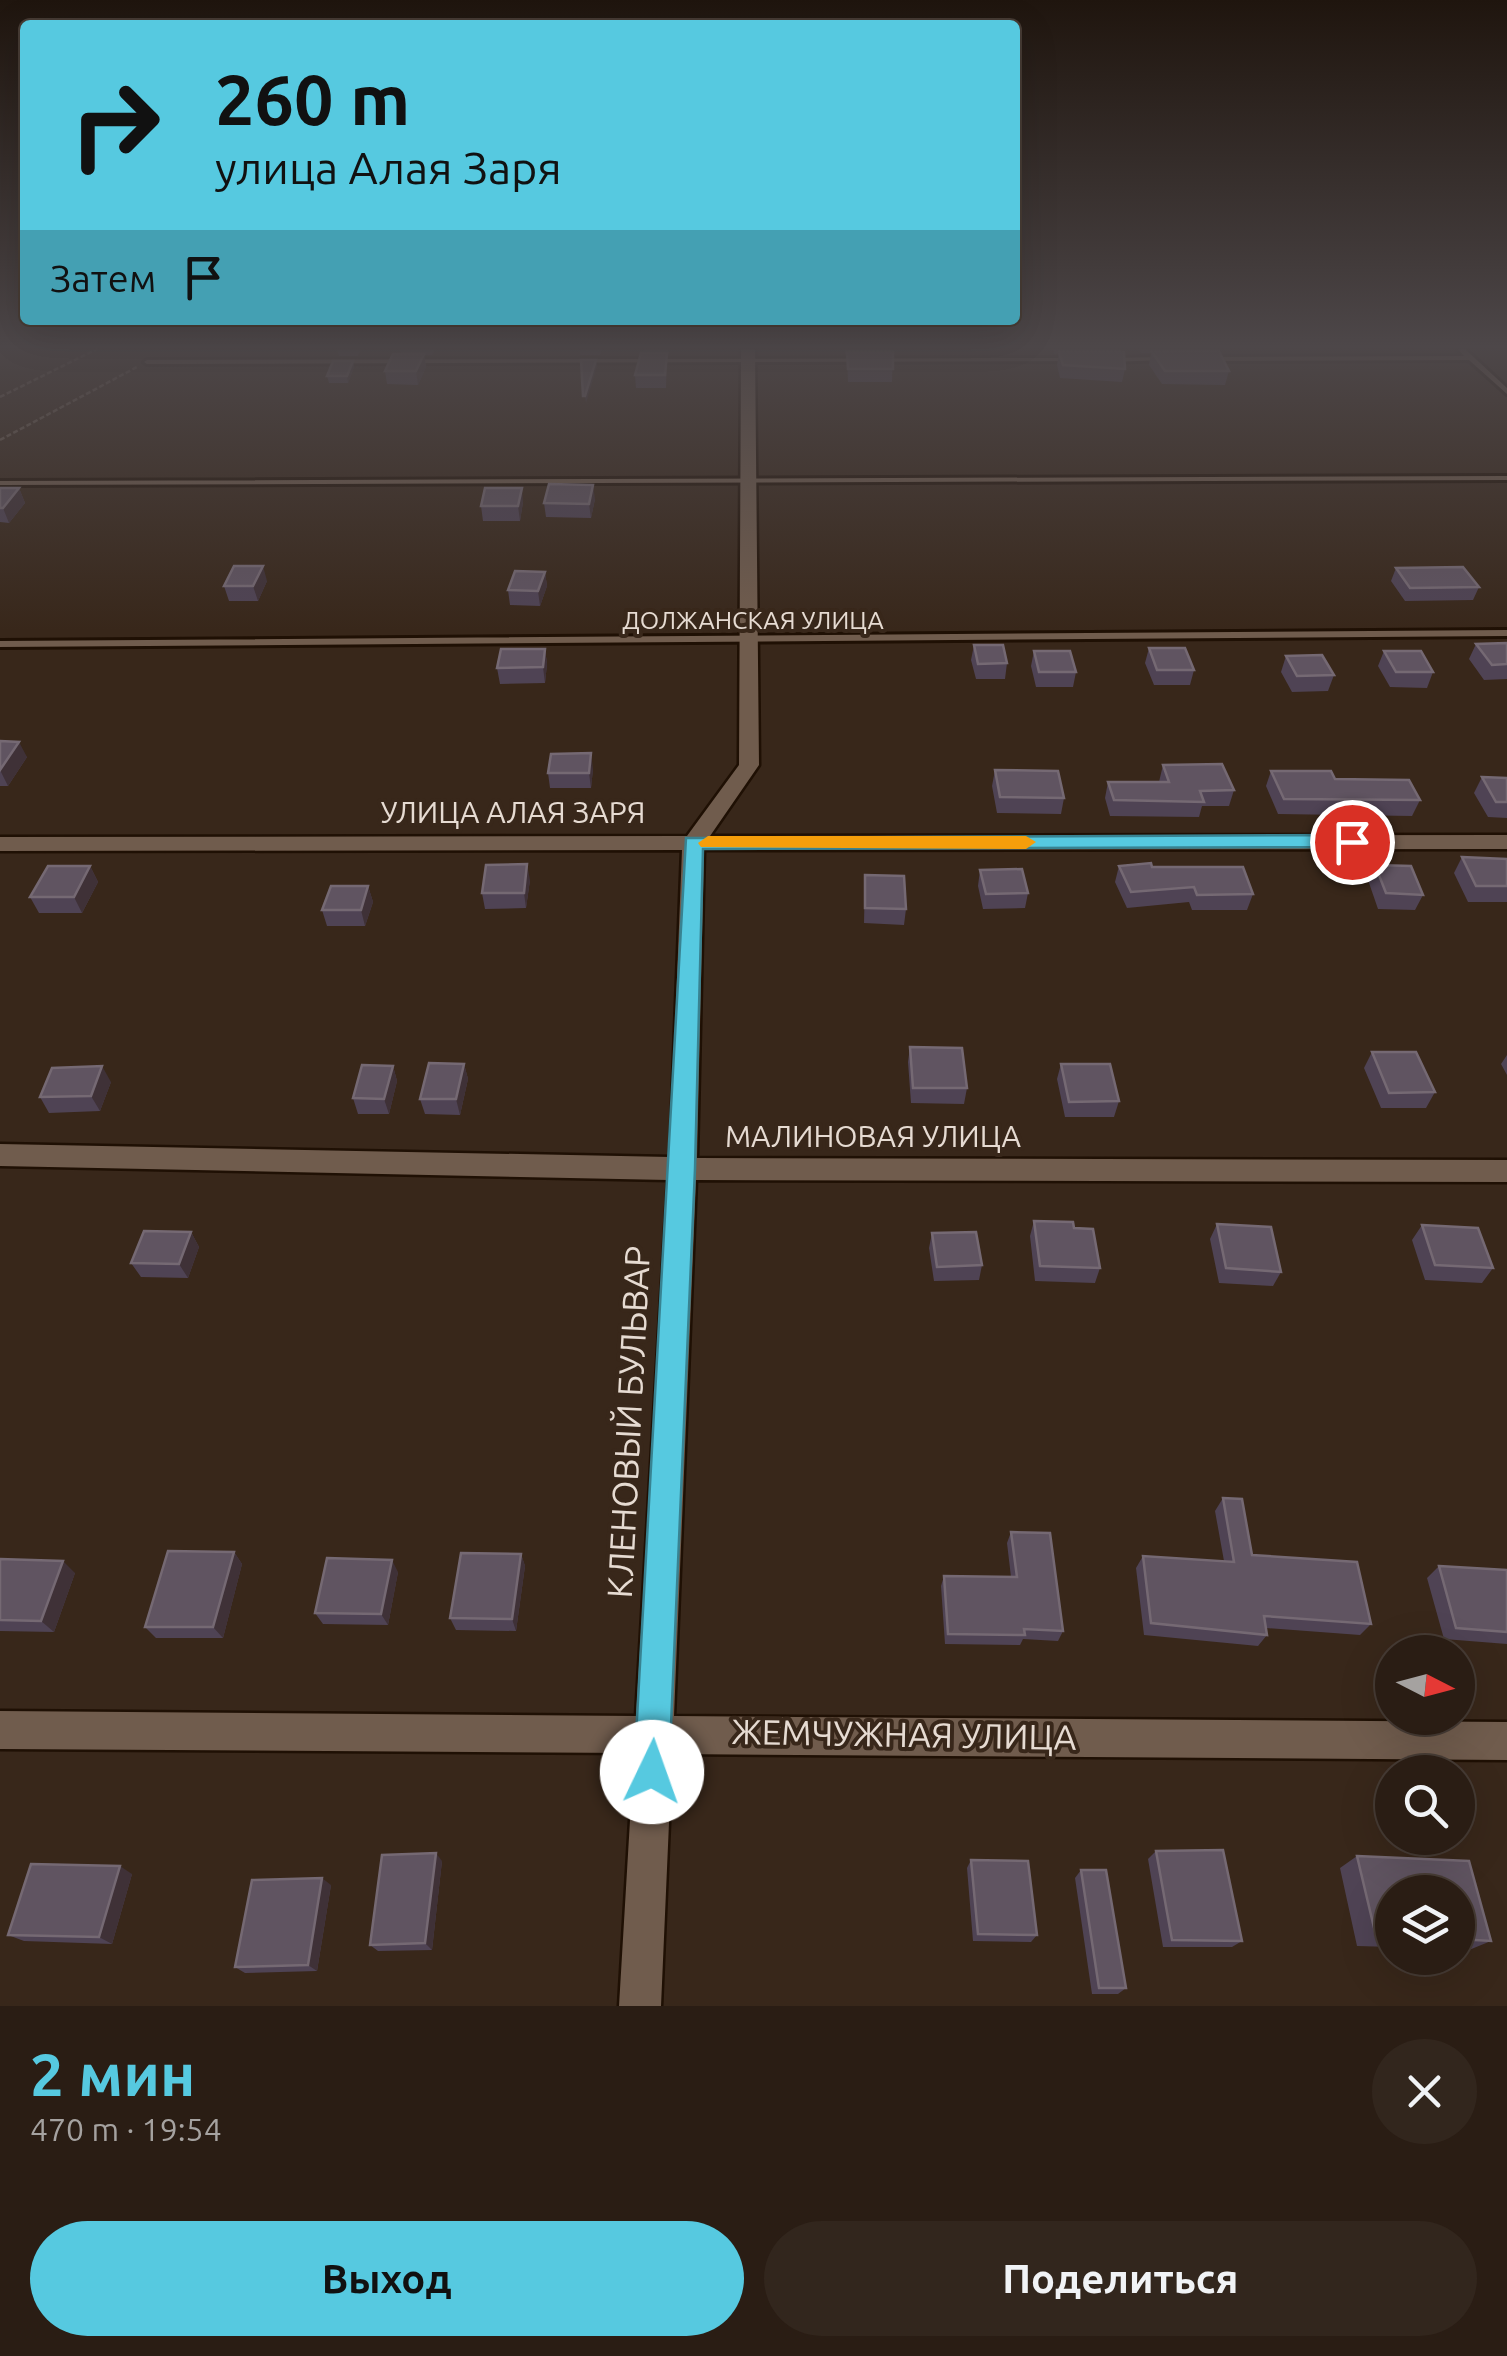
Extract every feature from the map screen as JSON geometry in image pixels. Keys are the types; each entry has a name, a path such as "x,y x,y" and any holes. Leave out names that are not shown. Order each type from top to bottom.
{"street":[{"path":"693,843 749,765 747,443"},
{"name":"УЛИЦА АЛАЯ ЗАРЯ","path":"0,844 1507,842"},
{"name":"КЛЕНОВЫЙ БУЛЬВАР","path":"640,2006 682,1169 693,843"},
{"name":"МАЛИНОВАЯ УЛИЦА","path":"0,1155 682,1169 1507,1170"},
{"name":"ЖЕМЧУЖНАЯ УЛИЦА","path":"0,1730 1507,1742"}],"lane":[{"path":"0,483 1507,478"},
{"name":"ДОЛЖАНСКАЯ УЛИЦА","path":"0,644 1507,633"}],"building":[{"path":"549,484 593,485 589,504 544,503"},
{"path":"0,488 19,488 3,508 0,508"},
{"path":"485,488 522,488 518,506 481,506"},
{"path":"234,566 263,566 253,586 224,586"},
{"path":"1463,567 1479,587 1410,588 1396,568"},
{"path":"515,571 545,572 538,591 508,590"},
{"path":"1507,643 1507,664 1492,665 1476,644"},
{"path":"974,645 1003,645 1007,663 978,664"},
{"path":"1149,648 1185,648 1194,670 1157,670"},
{"path":"501,649 545,649 543,667 497,668"},
{"path":"1034,651 1070,651 1076,672 1039,672"},
{"path":"1384,651 1421,651 1433,672 1396,672"},
{"path":"1322,655 1334,675 1297,676 1286,656"},
{"path":"0,741 19,742 0,770"},
{"path":"591,753 589,773 548,773 551,754"},
{"path":"1222,764 1234,790 1200,791 1204,802 1114,800 1108,782 1169,782 1163,765"},
{"path":"995,770 1058,771 1064,798 1000,797"},
{"path":"1271,771 1331,771 1335,779 1409,780 1420,800 1284,799"},
{"path":"1482,777 1507,778 1507,802 1496,802"},
{"path":"1462,857 1507,859 1507,886 1476,886"},
{"path":"1151,863 1152,867 1243,867 1253,894 1197,895 1194,887 1131,892 1119,866"},
{"path":"527,864 524,893 482,893 486,865"},
{"path":"1375,865 1411,866 1423,895 1386,893"},
{"path":"48,866 90,866 74,897 30,897"},
{"path":"1022,869 1028,893 986,894 980,870"},
{"path":"865,875 904,876 906,909 865,908"},
{"path":"331,886 368,886 361,910 322,910"},
{"path":"910,1047 962,1048 967,1088 913,1088"},
{"path":"1372,1052 1416,1052 1435,1092 1389,1093"},
{"path":"429,1063 464,1064 456,1099 420,1099"},
{"path":"1061,1064 1110,1064 1119,1101 1069,1102"},
{"path":"362,1065 393,1066 384,1099 353,1098"},
{"path":"102,1066 91,1096 40,1097 52,1068"},
{"path":"1034,1221 1073,1222 1074,1228 1093,1229 1100,1268 1040,1266"},
{"path":"1217,1224 1271,1227 1281,1272 1226,1268"},
{"path":"1422,1225 1478,1228 1493,1268 1435,1265"},
{"path":"144,1231 191,1232 179,1264 131,1263"},
{"path":"976,1232 982,1265 937,1267 932,1233"},
{"path":"1223,1498 1242,1499 1252,1555 1357,1562 1371,1624 1264,1616 1267,1635 1151,1623 1143,1556 1234,1562"},
{"path":"1011,1532 1050,1533 1063,1631 1024,1629 1025,1635 948,1634 944,1576 1017,1577"},
{"path":"168,1551 234,1552 213,1627 145,1627"},
{"path":"461,1553 521,1554 512,1619 450,1618"},
{"path":"327,1558 392,1560 381,1614 315,1613"},
{"path":"0,1559 63,1561 41,1621 0,1620"},
{"path":"1439,1566 1507,1570 1507,1632 1456,1628"},
{"path":"1223,1850 1242,1941 1172,1940 1156,1851"},
{"path":"436,1853 425,1943 370,1945 382,1855"},
{"path":"1357,1856 1469,1861 1473,1875 1375,1875 1375,1932"},
{"path":"971,1860 1028,1861 1037,1935 978,1934"},
{"path":"31,1864 120,1866 99,1937 8,1935"},
{"path":"1081,1870 1106,1870 1126,1988 1099,1988"},
{"path":"322,1878 308,1965 235,1967 252,1880"},
{"path":"1475,1883 1491,1941 1475,1940"}],"slow traffic":[{"path":"708,843 1026,842"}],"route":[{"path":"652,1772 682,1169 693,843 1352,842"}]}
